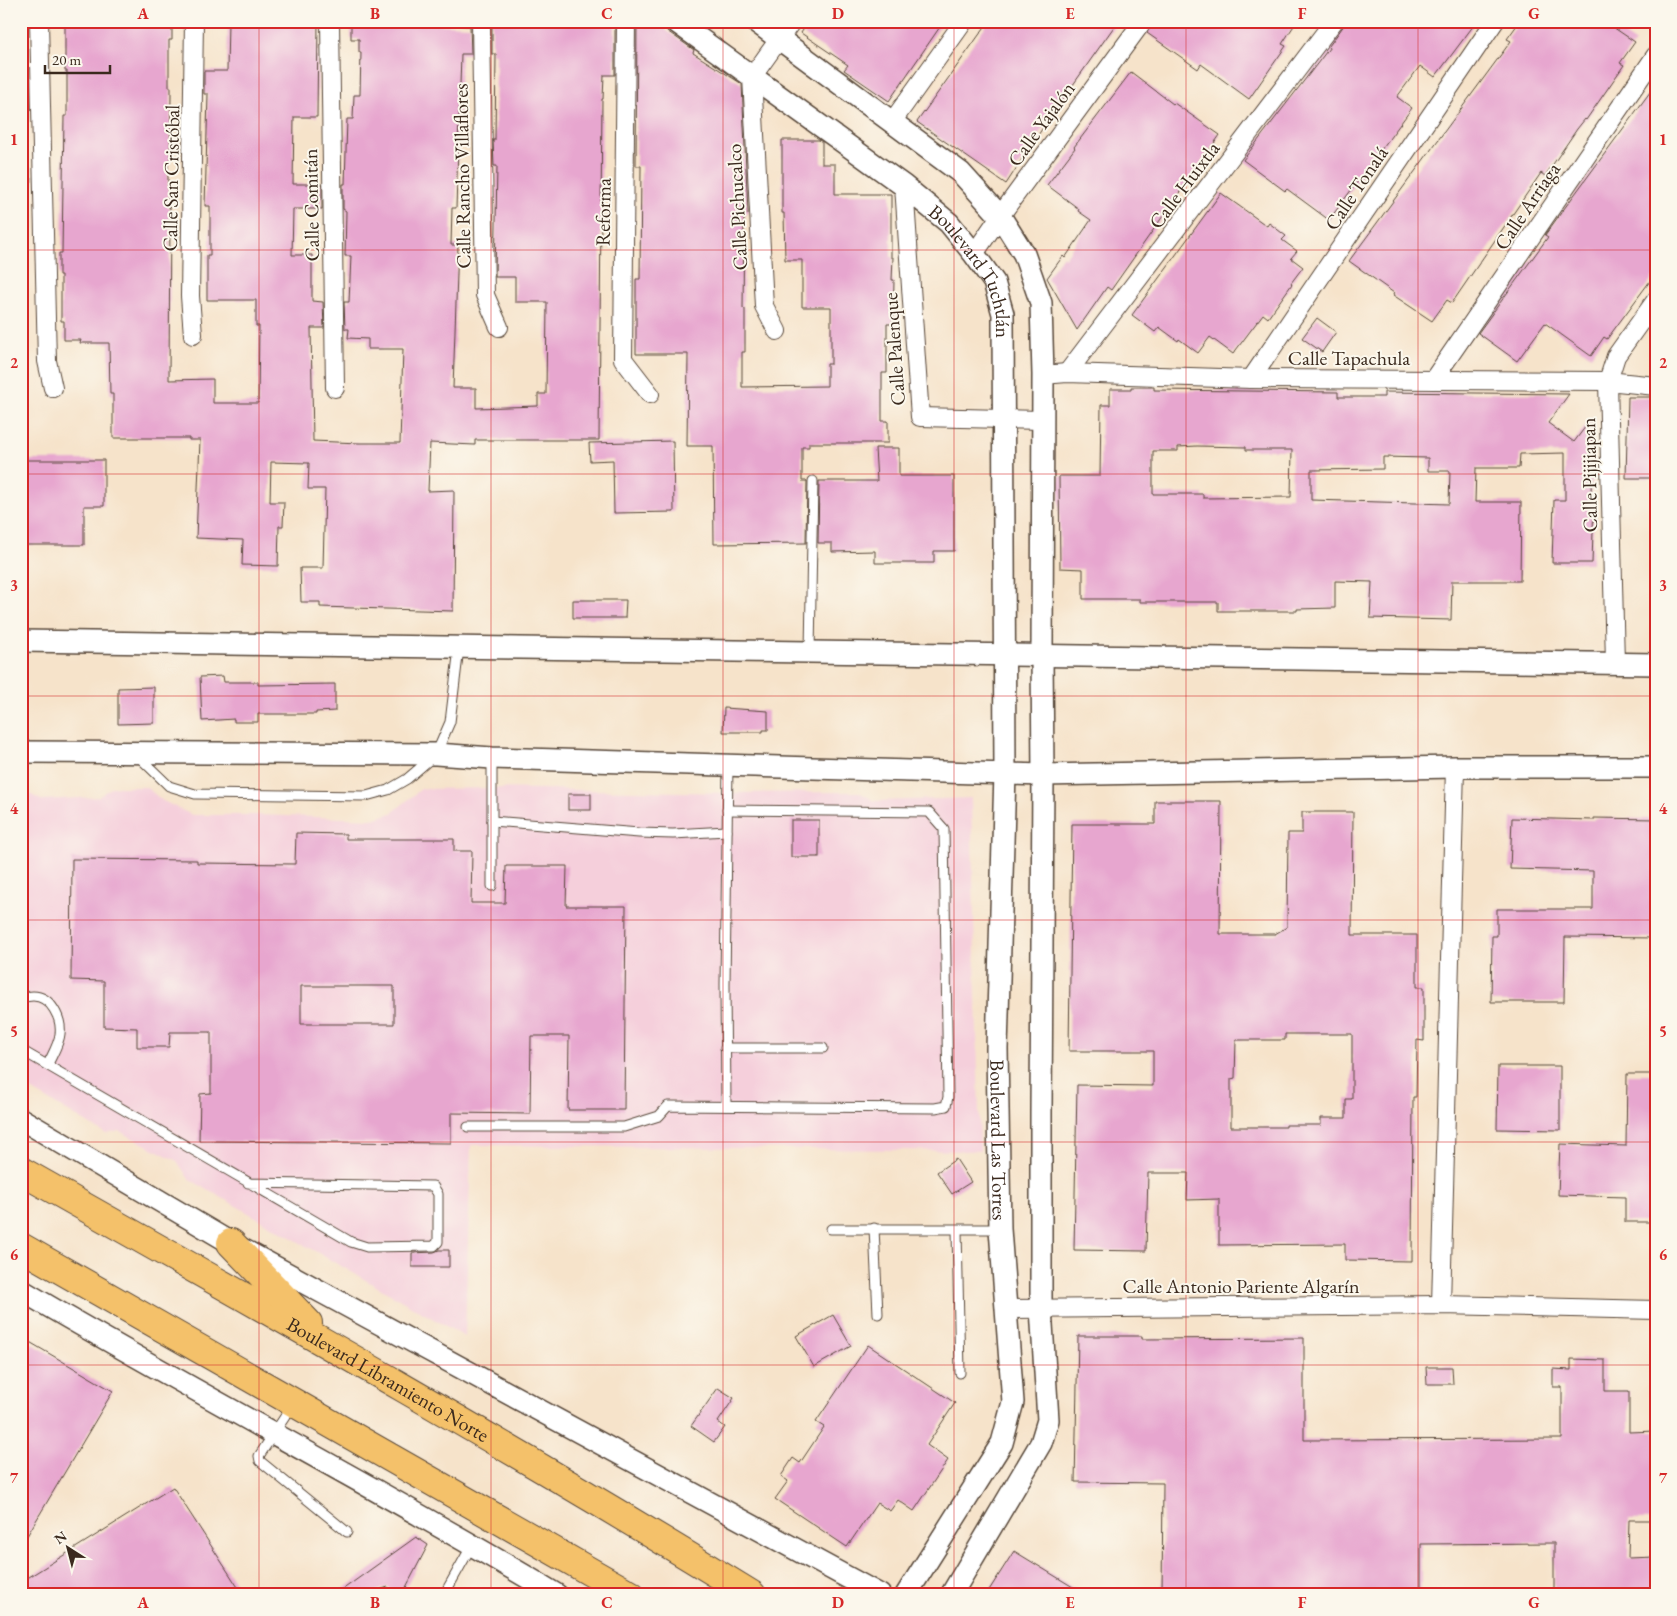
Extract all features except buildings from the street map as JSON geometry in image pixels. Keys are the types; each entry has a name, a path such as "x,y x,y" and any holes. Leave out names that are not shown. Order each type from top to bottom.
{"highway":[{"name":"Boulevard Libramiento Norte","path":"21,1171 328,1344 643,1527 752,1595"},
{"path":"231,1243 328,1344"},
{"path":"21,1247 631,1595"}],"street":[{"path":"39,21 48,360 53,388"},
{"name":"Calle San Cristóbal","path":"193,335 190,296 194,21"},
{"name":"Calle Comitán","path":"330,21 335,388"},
{"name":"Calle Rancho Villaflores","path":"481,21 485,296 500,327"},
{"name":"Reforma","path":"626,21 623,358 650,394"},
{"name":"Boulevard Tuchtlán","path":"675,21 904,186 949,224 994,282 1003,314 1005,419 1004,655"},
{"name":"Boulevard Tuchtlán","path":"755,21 961,173 1000,216 1024,254 1041,303 1043,375 1042,656"},
{"path":"752,77 792,21"},
{"path":"892,122 964,21"},
{"name":"Calle Yajalón","path":"974,254 1143,21"},
{"name":"Calle Huixtla","path":"1067,373 1334,21"},
{"name":"Calle Tonalá","path":"1252,379 1495,21"},
{"name":"Calle Arriaga","path":"1433,380 1656,55"},
{"name":"Calle Pichucalco","path":"752,77 764,306 777,331"},
{"name":"Calle Palenque","path":"904,186 920,417 1042,420"},
{"name":"Calle Pijijiapan","path":"1615,663 1608,382 1616,356 1656,300"},
{"name":"Calle Tapachula","path":"1043,375 1067,373 1252,379 1608,382 1656,386"},
{"path":"21,641 1656,664"},
{"name":"Boulevard Las Torres","path":"906,1595 1002,1443 1013,1402 1000,1229 997,1049 1005,773 1004,655"},
{"name":"Boulevard Las Torres","path":"951,1595 1041,1443 1048,1420 1041,1308 1042,656"},
{"path":"21,752 436,754 492,758 1043,775 1455,767 1656,767"},
{"path":"1441,1305 1455,767"},
{"path":"21,1118 231,1243 880,1595"},
{"path":"21,1290 273,1434 473,1544 558,1595"},
{"name":"Calle Antonio Pariente Algarín","path":"1006,1310 1041,1308 1441,1305 1656,1310"}],"lane":[{"path":"810,652 813,481"},
{"path":"136,754 169,786 194,794 366,796 388,790 407,779 436,754 450,722 459,648"},
{"path":"492,758 492,886"},
{"path":"726,1106 726,831 728,765"},
{"path":"468,1127 624,1127 660,1116 668,1106 935,1108 946,1106 948,1097 944,829 929,812 727,810"},
{"path":"492,821 639,834 726,831"},
{"path":"21,837 23,839 21,912"},
{"path":"21,998 33,996 44,999 54,1010 60,1024 60,1037 48,1064"},
{"path":"725,1048 823,1048"},
{"path":"21,1050 48,1064 248,1183 351,1242 367,1247 434,1246 438,1242 438,1194 434,1186 248,1183"},
{"path":"874,1228 878,1314"},
{"path":"831,1229 1000,1229"},
{"path":"957,1230 960,1373"},
{"path":"294,1403 259,1456 260,1461 347,1532"},
{"path":"444,1595 473,1544"}],"shaded area":[{"path":"112,787 146,787 163,801 192,815 372,819 392,813 421,789 492,788 727,793 859,792 875,801 971,798 980,1151 471,1145 465,1337 189,1179 177,1161 119,1131 106,1134 21,1084 21,791 41,800 98,797"}]}
